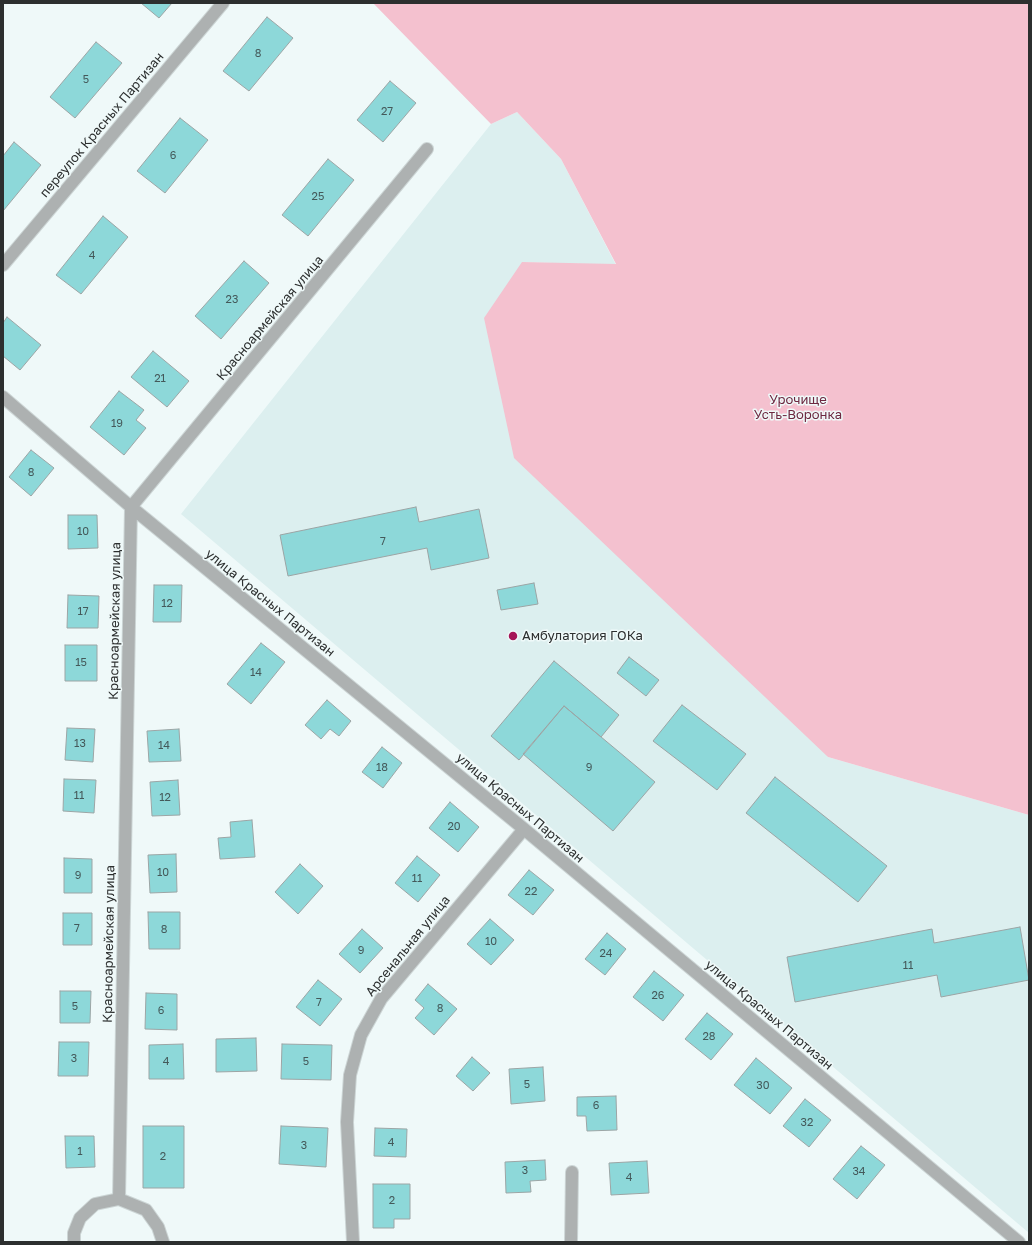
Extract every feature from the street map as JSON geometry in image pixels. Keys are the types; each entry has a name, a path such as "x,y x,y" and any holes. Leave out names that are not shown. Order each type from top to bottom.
{"street":[{"name":"переулок Красных Партизан","path":"3,265 223,3"},
{"name":"Красноармейская улица","path":"119,1199 131,507 427,149"},
{"name":"улица Красных Партизан","path":"3,397 131,507 524,829 1019,1242"},
{"name":"Арсенальная улица","path":"353,1242 347,1122 350,1075 361,1035 381,999 524,829"},
{"path":"571,1242 572,1172"},
{"path":"74,1242 74,1233 80,1218 95,1204 119,1199 146,1210 158,1227 163,1242"}],"shaded area":[{"name":"Амбулатория ГОКа","path":"517,112 561,159 616,265 522,262 828,757 1029,815 1029,1233 181,514 491,124"}],"green space":[{"name":"Урочище Усть-Воронка","path":"373,3 1029,3 1029,815 828,757 514,458 484,318 522,262 616,264 561,159 517,112 491,124"}],"building":[{"path":"141,3 172,3 159,18"},
{"path":"267,17 293,38 249,91 223,71"},
{"path":"96,42 122,63 75,118 50,97"},
{"path":"390,81 416,103 383,142 357,120"},
{"path":"180,118 208,140 165,193 137,171"},
{"path":"14,142 41,165 3,211 3,156"},
{"path":"328,159 354,180 308,236 282,215"},
{"path":"103,216 128,237 81,294 56,275"},
{"path":"244,261 269,283 221,339 195,316"},
{"path":"7,317 41,345 20,370 3,356 3,323"},
{"path":"153,351 189,381 167,407 131,377"},
{"path":"119,391 144,410 136,420 146,428 124,455 90,427"},
{"path":"31,450 54,468 31,496 9,477"},
{"path":"416,507 419,522 479,509 489,558 431,570 427,548 288,576 280,535"},
{"path":"68,515 97,515 98,548 68,549"},
{"path":"534,583 538,604 501,610 497,590"},
{"path":"154,585 182,585 181,622 153,622"},
{"path":"68,595 99,596 98,628 67,628"},
{"path":"261,643 285,662 251,704 227,684"},
{"path":"65,645 97,645 97,681 65,681"},
{"path":"629,657 659,680 646,696 617,673"},
{"path":"554,661 619,715 601,737 564,706 519,760 491,736"},
{"path":"327,700 351,721 339,736 330,729 321,739 305,725"},
{"path":"682,705 746,754 717,790 653,741"},
{"path":"564,706 655,782 613,831 523,754"},
{"path":"67,728 95,729 93,762 65,760"},
{"path":"179,729 181,761 149,762 147,731"},
{"path":"382,747 402,763 383,788 362,772"},
{"path":"775,777 887,866 858,902 746,813"},
{"path":"64,779 96,780 94,813 63,811"},
{"path":"178,780 180,815 152,816 150,782"},
{"path":"450,802 479,827 458,852 429,828"},
{"path":"252,820 255,857 220,859 218,838 231,837 230,822"},
{"path":"176,854 177,892 150,893 148,855"},
{"path":"417,856 440,875 418,902 395,883"},
{"path":"64,858 92,859 92,893 64,893"},
{"path":"300,864 323,886 298,914 275,892"},
{"path":"529,870 554,890 533,915 508,895"},
{"path":"148,912 180,912 180,949 149,949"},
{"path":"63,913 92,913 92,945 63,945"},
{"path":"490,919 514,940 491,965 467,944"},
{"path":"1020,927 1029,980 941,997 937,975 795,1002 787,957 932,929 934,943"},
{"path":"362,929 383,948 360,973 339,954"},
{"path":"607,933 626,949 605,975 585,959"},
{"path":"654,971 684,995 663,1021 633,997"},
{"path":"318,980 342,999 320,1026 296,1007"},
{"path":"428,984 457,1009 434,1035 415,1018 424,1008 415,1000"},
{"path":"60,991 91,991 90,1023 60,1023"},
{"path":"146,993 177,994 177,1030 145,1029"},
{"path":"707,1013 733,1034 711,1060 685,1039"},
{"path":"256,1038 257,1071 216,1072 216,1039"},
{"path":"59,1042 89,1042 88,1076 58,1076"},
{"path":"183,1044 184,1079 149,1079 149,1045"},
{"path":"282,1044 332,1045 331,1080 281,1079"},
{"path":"472,1057 490,1073 473,1091 456,1076"},
{"path":"756,1058 792,1088 770,1114 734,1085"},
{"path":"543,1067 545,1101 511,1104 509,1069"},
{"path":"616,1096 617,1130 587,1131 586,1116 577,1116 577,1097"},
{"path":"805,1099 831,1120 809,1147 783,1126"},
{"path":"143,1126 184,1126 184,1188 143,1188"},
{"path":"281,1126 328,1128 326,1167 279,1164"},
{"path":"375,1128 407,1129 406,1157 374,1156"},
{"path":"65,1136 94,1136 95,1167 66,1168"},
{"path":"861,1146 885,1165 857,1199 833,1179"},
{"path":"545,1160 546,1180 530,1181 531,1192 506,1193 505,1162"},
{"path":"647,1161 649,1193 611,1195 609,1163"},
{"path":"373,1184 410,1184 410,1219 394,1219 394,1228 373,1228"}],"place":[{"name":"Амбулатория ГОКа","path":"513,636"}]}
